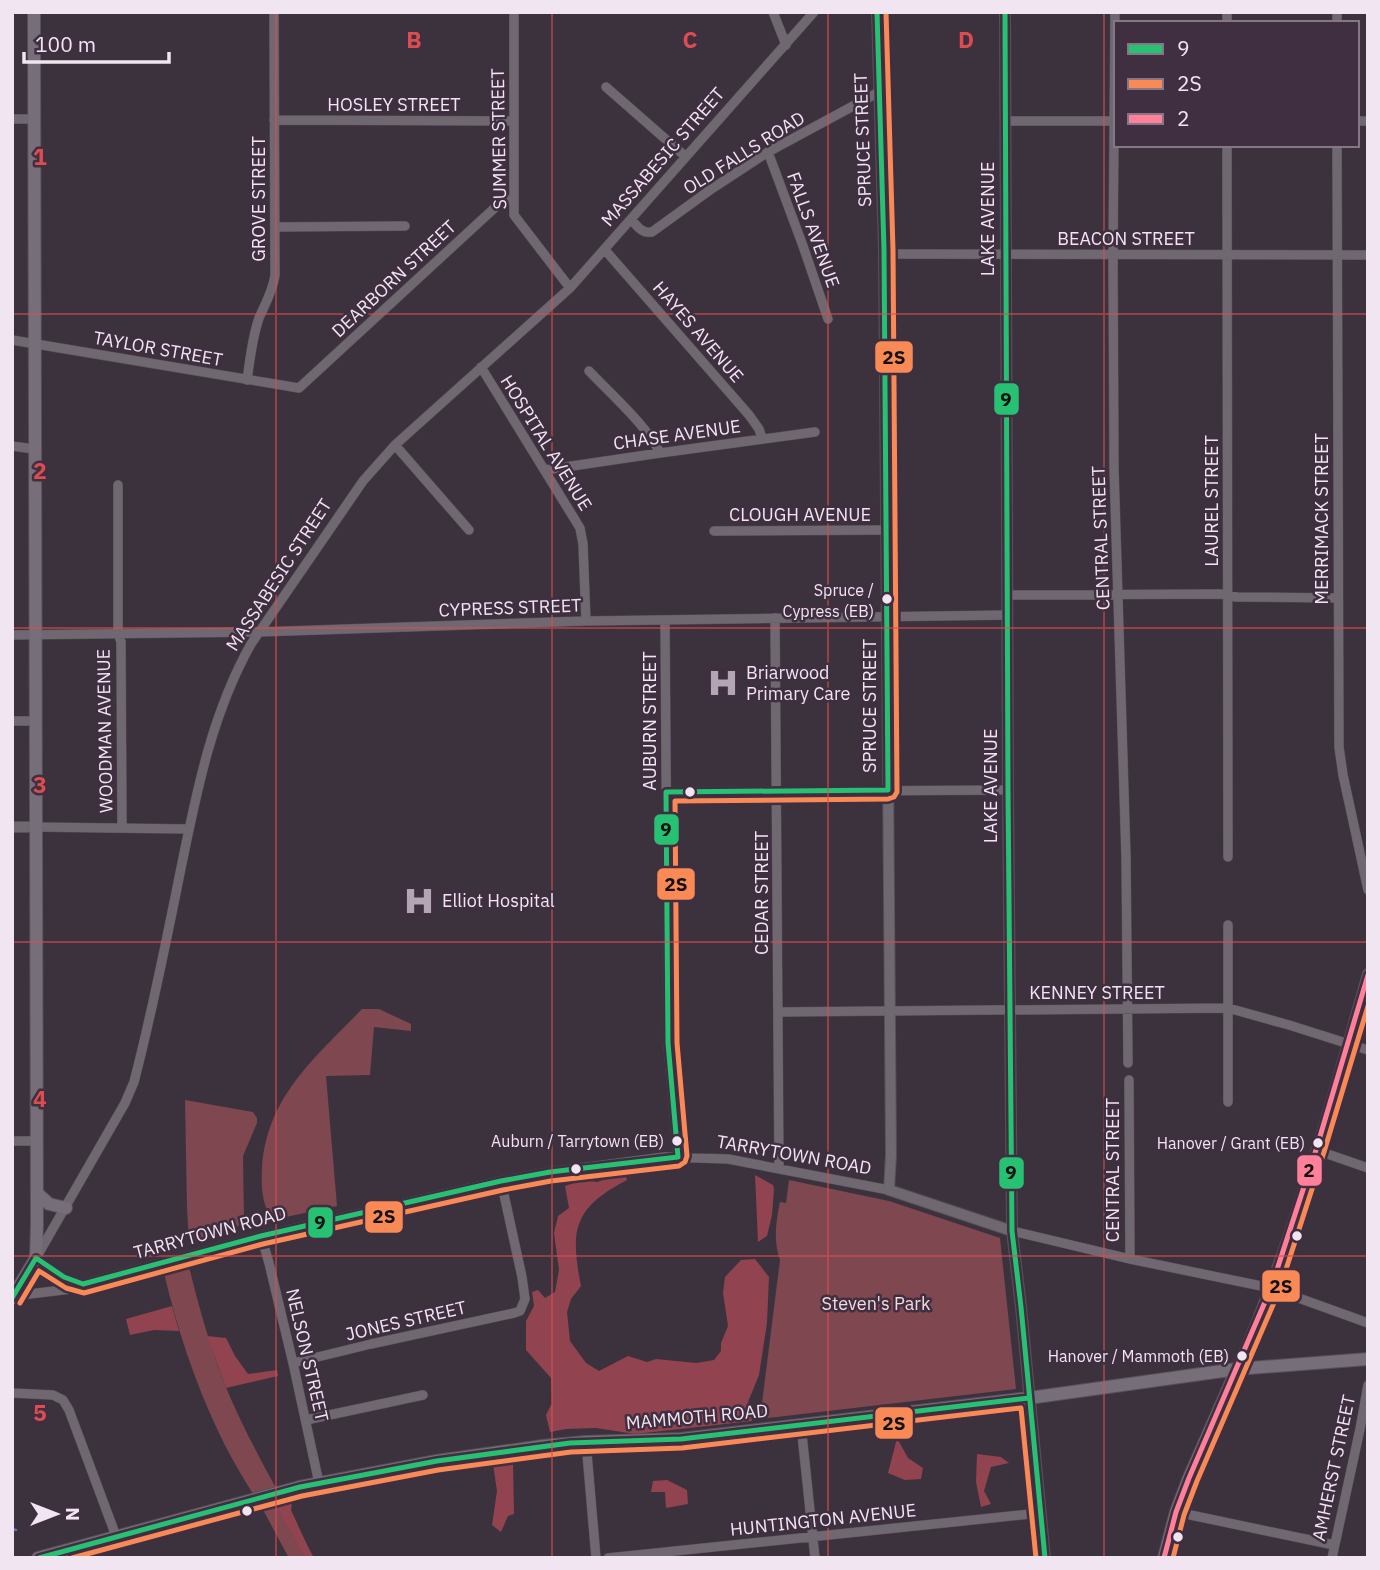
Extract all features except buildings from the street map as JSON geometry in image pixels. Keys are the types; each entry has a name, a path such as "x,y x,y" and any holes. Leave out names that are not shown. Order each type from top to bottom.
{"main road":[{"path":"34,12 36,1258"},
{"path":"37,1193 48,1204 66,1208"},
{"name":"MASSABESIC STREET","path":"13,1297 36,1258"},
{"name":"MAMMOTH ROAD","path":"37,1558 62,1554 116,1536 319,1483 437,1461 543,1446 670,1440 801,1425 1029,1398 1237,1368 1368,1359"},
{"path":"1164,1558 1176,1512 1192,1469 1237,1368"}],"street":[{"name":"GROVE STREET","path":"247,380 259,320 274,283 274,12"},
{"name":"SUMMER STREET","path":"514,12 514,215 570,288"},
{"path":"774,12 786,45"},
{"name":"MASSABESIC STREET","path":"36,1258 125,1103 134,1082 207,753 237,671 258,632 363,481 395,445 570,288 814,12"},
{"name":"SPRUCE STREET","path":"877,12 884,254 891,1168 889,1191"},
{"name":"LAKE AVENUE","path":"1005,12 1012,1231 1045,1558"},
{"path":"606,87 686,156"},
{"name":"OLD FALLS ROAD","path":"631,219 642,231 652,232 768,152 878,93"},
{"path":"12,119 34,119"},
{"name":"HOSLEY STREET","path":"274,120 513,121"},
{"path":"1005,121 1114,121"},
{"name":"CENTRAL STREET","path":"1115,147 1114,469 1126,857 1128,1063"},
{"name":"LAUREL STREET","path":"1227,147 1228,857"},
{"name":"MERRIMACK STREET","path":"1337,147 1340,759 1368,890"},
{"name":"FALLS AVENUE","path":"768,152 828,319"},
{"name":"DEARBORN STREET","path":"299,388 500,203 513,198"},
{"path":"275,227 405,226"},
{"name":"HAYES AVENUE","path":"605,250 750,415 762,438"},
{"name":"BEACON STREET","path":"884,254 1368,255"},
{"name":"TAYLOR STREET","path":"12,340 299,388"},
{"name":"HOSPITAL AVENUE","path":"481,367 577,522 582,535 586,621"},
{"path":"589,371 655,442 660,453"},
{"name":"CHASE AVENUE","path":"545,470 814,432"},
{"path":"395,445 469,530"},
{"path":"12,446 34,449"},
{"name":"WOODMAN AVENUE","path":"118,485 122,828"},
{"name":"CLOUGH AVENUE","path":"714,531 886,530"},
{"path":"1008,596 1118,594 1338,598"},
{"name":"CYPRESS STREET","path":"12,635 258,632 586,621 1008,615"},
{"name":"CEDAR STREET","path":"775,618 779,1168"},
{"name":"AUBURN STREET","path":"665,620 668,1043 678,1157"},
{"path":"12,721 35,721"},
{"path":"666,792 1008,790"},
{"path":"12,827 189,829"},
{"path":"1228,925 1228,1102"},
{"path":"1237,1368 1271,1288 1316,1150 1368,974"},
{"name":"KENNEY STREET","path":"779,1012 1228,1008 1289,1024 1368,1050"},
{"name":"CENTRAL STREET","path":"1129,1080 1129,1259"},
{"path":"12,1141 37,1141"},
{"path":"1316,1150 1368,1168"},
{"name":"TARRYTOWN ROAD","path":"13,1297 71,1289 261,1236 501,1181 550,1172 678,1157 728,1159 889,1191 1012,1231 1129,1259 1271,1288 1368,1323"},
{"name":"JONES STREET","path":"293,1363 520,1311 524,1293 522,1277 501,1181"},
{"name":"NELSON STREET","path":"261,1236 293,1363 319,1483"},
{"path":"36,1258 60,1276 83,1284"},
{"name":"AMHERST STREET","path":"1332,1558 1368,1385"},
{"path":"12,1393 53,1395 63,1400 116,1536"},
{"path":"306,1420 423,1395"},
{"path":"801,1425 815,1558"},
{"path":"586,1442 596,1558"},
{"path":"1176,1512 1334,1545"},
{"name":"HUNTINGTON AVENUE","path":"608,1558 1040,1513"}],"green space":[{"path":"362,1009 379,1009 411,1024 411,1031 374,1027 370,1075 326,1076 337,1206 272,1220 264,1202 262,1168 273,1120 296,1080"},
{"path":"185,1100 253,1112 257,1118 243,1156 244,1219 236,1228 226,1233 189,1242 187,1208"},
{"name":"Steven's Park","path":"789,1180 889,1201 1000,1238 1016,1389 760,1419 780,1260 776,1245 776,1224 780,1202 786,1203"},
{"path":"189,1267 205,1327 225,1385 256,1451 314,1558 289,1558 209,1412 187,1354 164,1273"}],"shaded area":[{"path":"625,1173 627,1180 595,1200 586,1211 576,1235 581,1286 571,1299 567,1312 570,1341 586,1363 599,1371 628,1356 647,1362 656,1359 696,1363 714,1360 721,1351 721,1343 728,1326 723,1293 725,1277 741,1260 755,1259 769,1277 767,1323 759,1375 748,1402 752,1421 635,1434 596,1428 550,1432 546,1415 552,1403 551,1378 526,1350 526,1321 534,1306 532,1292 538,1290 545,1298 555,1292 559,1270 554,1233 558,1216 569,1208 565,1186 583,1180 597,1182"},
{"path":"755,1175 773,1185 774,1189 767,1236 758,1242"},
{"path":"172,1306 179,1331 154,1330 130,1335 126,1319"},
{"path":"207,1336 226,1338 248,1374 277,1370 278,1376 226,1388"},
{"path":"897,1438 908,1458 923,1468 921,1479 905,1480 888,1473"},
{"path":"977,1454 1001,1457 1009,1463 991,1467 984,1491 991,1504 981,1507 976,1482"},
{"path":"513,1462 514,1514 508,1516 501,1532 492,1525 497,1491 493,1464"},
{"path":"667,1480 687,1490 688,1504 666,1508 665,1492 651,1492 653,1481"},
{"path":"292,1502 291,1510 313,1558 305,1558 278,1508"}],"waterway":[{"path":"12,1529 16,1530"}],"transit line":[{"name":"9","path":"12,1298 36,1258 64,1277 83,1284 261,1236 501,1181 550,1172 678,1157 668,1043 666,792 888,790 884,250 877,12"},
{"name":"2S","path":"20,1303 39,1271 66,1288 84,1293 263,1244 503,1190 551,1181 679,1166 685,1162 687,1156 677,1043 675,801 888,799 894,797 897,792 893,250 886,12"},
{"name":"9","path":"1005,12 1012,1231 1045,1558"},
{"name":"2","path":"1164,1558 1176,1512 1189,1478 1271,1288 1316,1150 1368,975"},
{"name":"2S","path":"1173,1558 1184,1515 1197,1481 1279,1291 1368,1006"},
{"name":"9","path":"39,1558 300,1487 437,1461 570,1443 681,1439 1029,1398"},
{"name":"2S","path":"72,1558 302,1496 438,1470 571,1452 682,1448 1021,1408 1036,1558"}],"place":[{"name":"Spruce / Cypress (EB)","path":"887,599"},
{"name":"Briarwood Primary Care","path":"723,683"},
{"name":"Elliot Hospital","path":"419,901"},
{"name":"Auburn / Tarrytown (EB)","path":"677,1141"},
{"name":"Hanover / Grant (EB)","path":"1318,1143"},
{"name":"Hanover / Mammoth (EB)","path":"1242,1356"}]}
